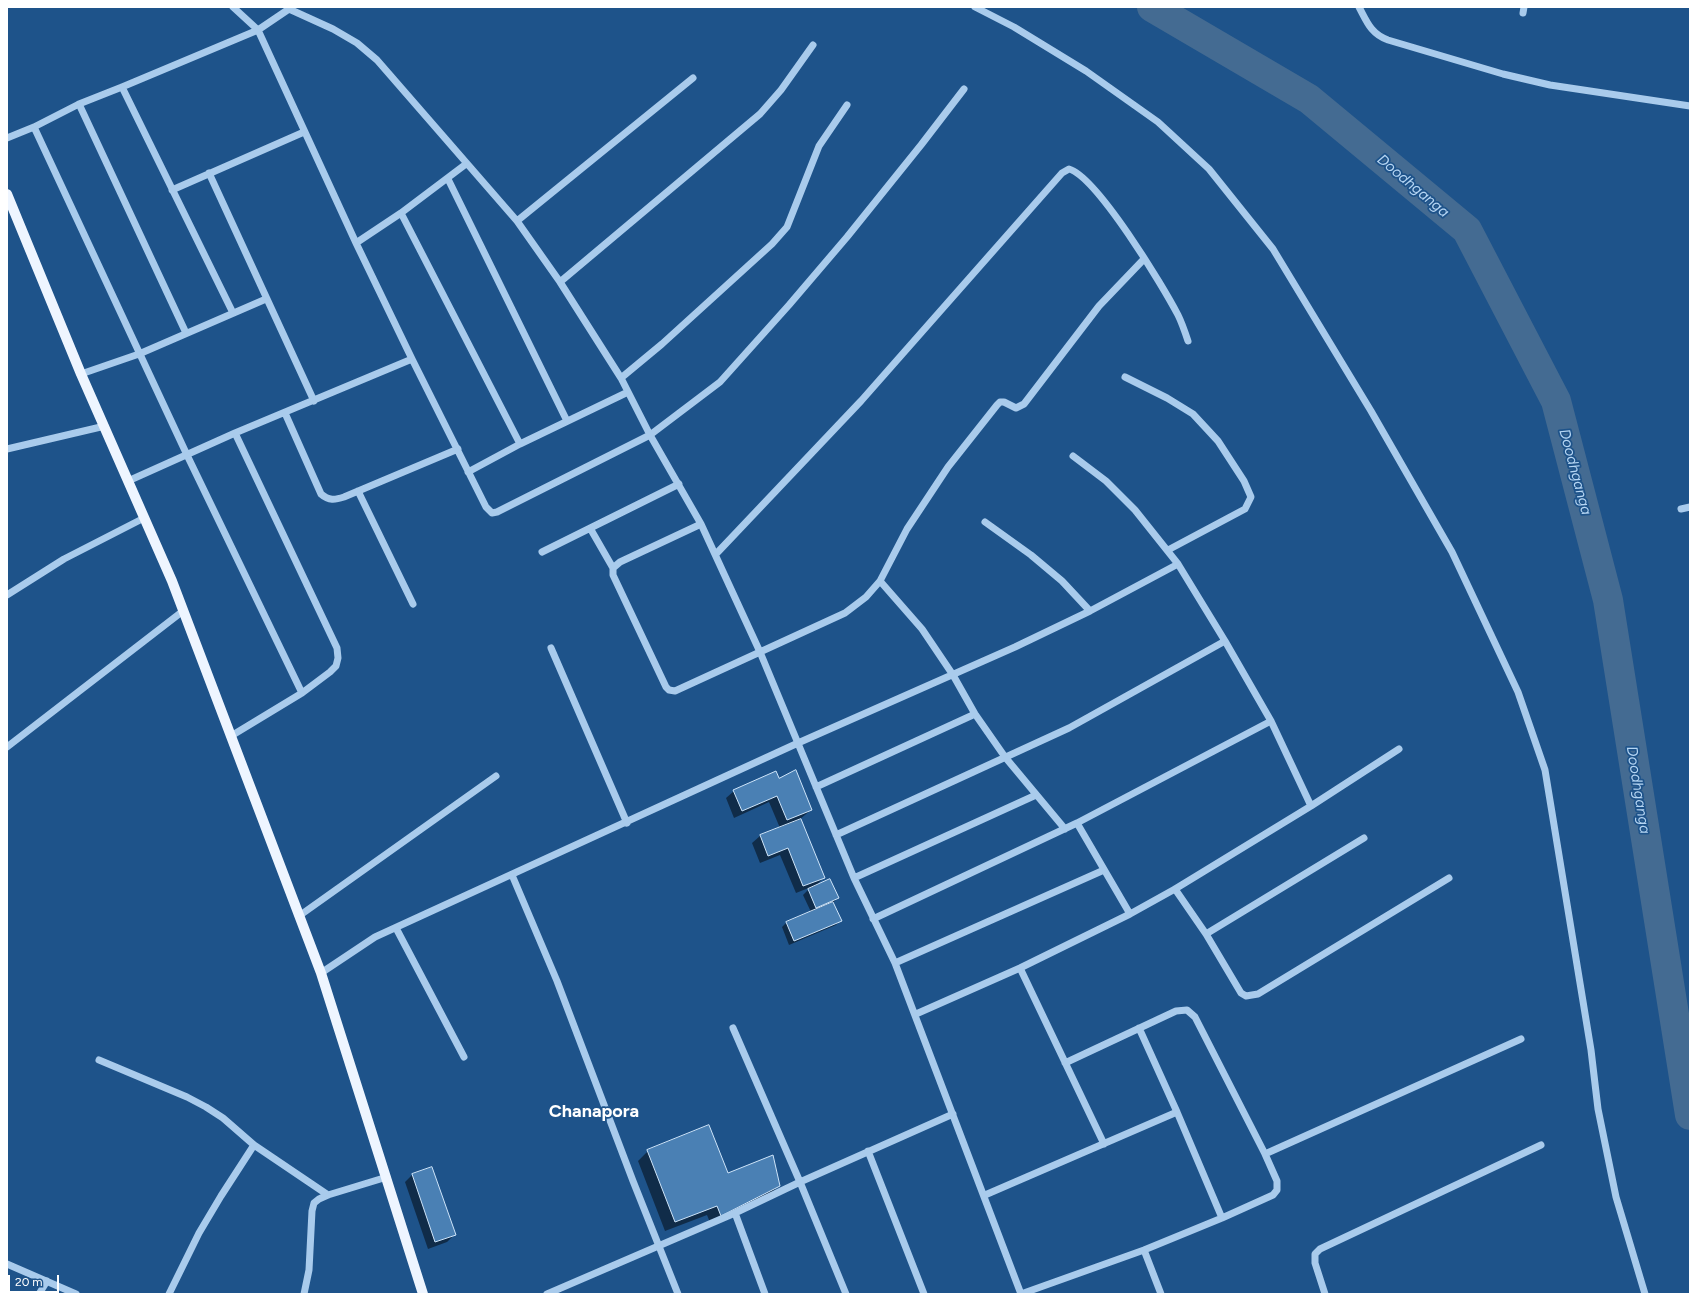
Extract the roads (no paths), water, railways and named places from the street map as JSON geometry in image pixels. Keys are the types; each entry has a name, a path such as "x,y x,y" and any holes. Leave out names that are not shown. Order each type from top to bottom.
{"main road":[{"path":"7,194 81,374 105,426 183,611 321,973 424,1294"}],"street":[{"path":"233,7 258,30 304,132 412,359 486,507 492,513 497,512 650,435 720,382 737,365 847,237 964,89"},
{"path":"975,7 1014,27 1086,71 1158,122 1208,169 1273,248 1371,411 1452,552 1518,692 1545,770 1591,1050 1598,1109 1616,1197 1645,1294"},
{"path":"1359,7 1370,27 1378,36 1388,40 1503,74 1550,85 1690,106"},
{"path":"7,138 34,127 79,104 258,30 288,8 333,29 357,43 376,60 517,221 560,282 621,378 650,435 701,524 760,652 854,878 895,963 985,1195 1021,1294 1144,1250 1273,1195 1277,1190 1277,1181 1265,1154 1196,1017 1187,1010 1176,1012 1139,1028 1065,1063"},
{"path":"560,282 760,114 781,90 813,45"},
{"path":"517,221 693,78"},
{"path":"122,87 234,313"},
{"path":"79,104 186,333"},
{"path":"621,378 685,323 772,244 787,227 813,159 827,134 847,105"},
{"path":"34,127 139,354 302,693"},
{"path":"172,190 304,132"},
{"path":"356,243 401,213 466,164"},
{"path":"716,554 861,401 1062,173 1069,169 1092,188 1108,206 1144,259 1178,316 1188,341"},
{"path":"209,173 314,400"},
{"path":"448,179 567,421"},
{"path":"401,213 520,444"},
{"path":"590,528 613,568 614,574 666,687 669,690 675,691 845,613 866,597 880,581 911,523 948,467 997,405 1000,402 1004,402 1016,408 1024,404 1099,306 1144,259"},
{"path":"81,374 139,354 266,299"},
{"path":"128,481 235,433 412,359"},
{"path":"1124,377 1167,398 1193,414 1218,442 1244,481 1251,497 1245,509 1168,550"},
{"path":"468,472 520,444 628,392"},
{"path":"285,413 321,494 326,499 336,500 458,449"},
{"path":"7,449 105,426"},
{"path":"230,736 302,693 330,672 336,666 338,658 337,648 235,433"},
{"path":"1073,456 1106,481 1135,510 1178,564 1226,641 1271,721 1311,806"},
{"path":"542,552 679,484"},
{"path":"358,491 413,604"},
{"path":"1681,509 1690,507"},
{"path":"7,595 64,559 144,518"},
{"path":"985,522 1031,555 1057,576 1090,612"},
{"path":"613,568 620,562 701,524"},
{"path":"321,973 375,937 628,823 798,743 953,675 1090,612 1178,564"},
{"path":"880,581 922,629 953,675 975,714 1005,757 1065,829"},
{"path":"7,747 183,611"},
{"path":"836,835 1069,728 1226,641"},
{"path":"551,648 628,823"},
{"path":"816,786 975,714"},
{"path":"873,919 1077,824 1271,721"},
{"path":"916,1014 1020,968 1130,914 1175,889 1311,806 1399,748"},
{"path":"299,916 496,776"},
{"path":"854,878 1036,795"},
{"path":"1077,824 1130,914"},
{"path":"1206,934 1364,838"},
{"path":"895,963 1104,870"},
{"path":"512,875 557,981 633,1181 660,1245 678,1294"},
{"path":"1175,889 1206,934 1241,993 1246,996 1258,994 1450,878"},
{"path":"396,928 464,1057"},
{"path":"1020,968 1104,1144"},
{"path":"733,1028 800,1182 846,1294"},
{"path":"1139,1028 1222,1218"},
{"path":"1265,1154 1521,1039"},
{"path":"100,1060 187,1097 206,1107 222,1118 254,1145 328,1195"},
{"path":"985,1195 1177,1112"},
{"path":"547,1294 735,1213 868,1151 953,1114"},
{"path":"170,1294 199,1234 221,1196 254,1145"},
{"path":"1325,1294 1315,1263 1315,1254 1320,1249 1541,1145"},
{"path":"868,1151 924,1294"},
{"path":"304,1294 310,1270 312,1211 314,1203 328,1195 387,1177"},
{"path":"735,1213 765,1294"},
{"path":"1144,1250 1161,1294"},
{"path":"7,1264 76,1294"},
{"path":"39,1294 47,1281"}],"waterway":[{"name":"Doodhganga","path":"1152,7 1309,99 1467,230 1556,401 1608,600 1690,1115"}],"district":[{"name":"Chanapora","path":"594,1112"}]}
